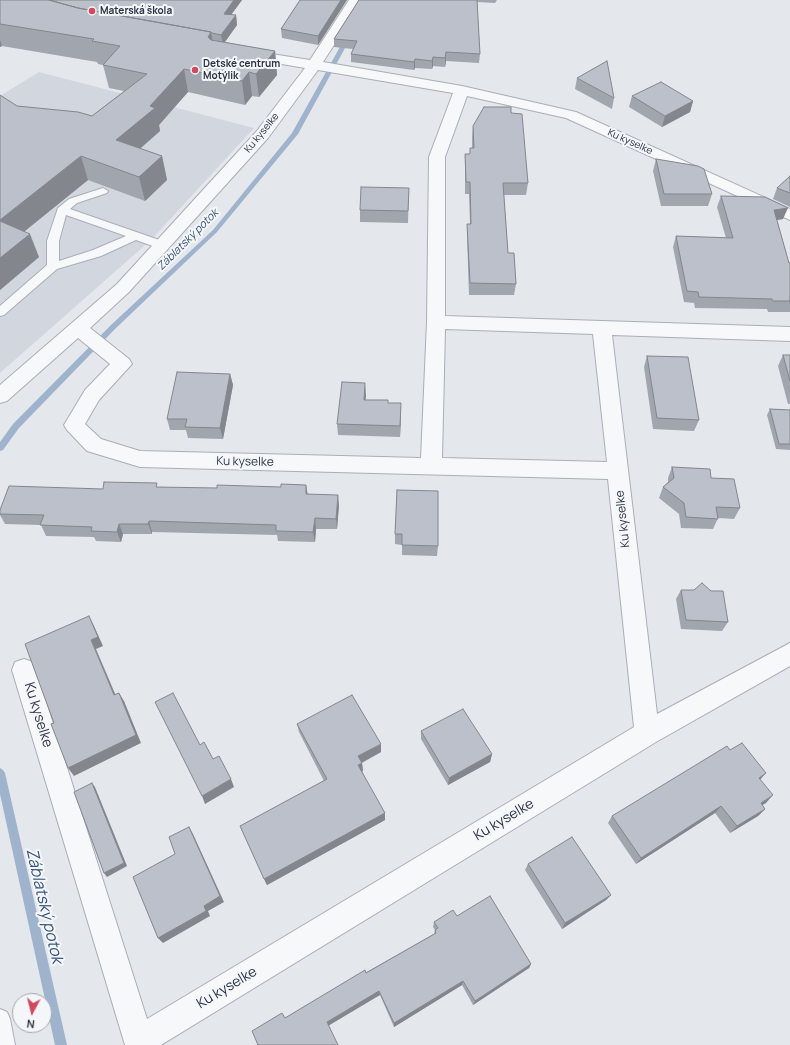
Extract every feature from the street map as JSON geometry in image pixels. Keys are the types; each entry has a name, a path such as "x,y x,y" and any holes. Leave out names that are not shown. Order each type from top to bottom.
{"street":[{"name":"Ku kyselke","path":"0,396 80,331 123,288 262,135 313,67 356,0"},
{"path":"234,52 313,67"},
{"name":"Ku kyselke","path":"313,67 462,90 571,115 790,215"},
{"path":"431,466 436,322 437,157 462,90"},
{"path":"436,322 790,334"},
{"name":"Ku kyselke","path":"602,328 647,733"},
{"name":"Ku kyselke","path":"80,331 122,364 92,396 74,426 94,445 140,459 618,471"},
{"name":"Ku kyselke","path":"24,670 139,1041 647,733 790,654"}],"lane":[{"path":"53,266 54,241 62,210 74,201 103,191"},
{"path":"62,210 161,245"},
{"path":"0,312 53,266 97,253 136,236"},
{"path":"0,1019 5,1045"}],"shaded area":[{"path":"39,72 254,128 152,239 0,373 0,96"}],"building":[{"path":"0,0 49,0 78,8 211,32 208,37 211,40 275,51 256,74 249,72 242,81 184,69 150,106 155,108 116,140 162,156 139,177 81,156 0,220 0,95 17,106 78,112 92,116 147,74 103,65 120,46 92,41 94,39 0,24"},
{"path":"49,0 234,0 224,14 236,15 221,35 78,8"},
{"path":"300,0 341,0 318,36 281,29"},
{"path":"359,0 477,0 480,54 446,52 445,58 433,57 432,61 415,59 414,62 351,54 357,41 334,39"},
{"path":"607,61 614,98 577,78"},
{"path":"661,82 693,101 665,116 632,96"},
{"path":"484,107 511,107 511,113 522,114 528,183 503,183 508,253 514,253 516,284 470,283 467,224 471,224 470,182 466,182 465,154 470,154 470,148 474,148 473,126"},
{"path":"656,159 698,166 704,169 712,194 664,194"},
{"path":"790,176 790,193 777,188"},
{"path":"361,187 409,188 408,211 360,210"},
{"path":"721,196 765,197 788,208 774,210 790,263 790,301 773,301 772,299 699,297 698,292 687,291 676,236 733,238"},
{"path":"0,221 30,234 0,258"},
{"path":"783,355 790,355 790,381"},
{"path":"647,356 688,357 699,420 657,418"},
{"path":"177,372 230,374 220,428 185,427 187,419 167,419"},
{"path":"342,382 365,383 364,400 388,400 388,403 401,403 400,426 337,424"},
{"path":"770,409 790,410 790,444 779,444"},
{"path":"672,467 710,469 711,478 734,479 740,508 716,507 718,519 686,517 684,503 663,487 674,478"},
{"path":"104,482 157,483 156,487 217,488 217,485 281,487 281,484 306,485 306,494 338,495 336,519 315,518 313,532 276,531 276,525 149,521 148,524 119,524 117,532 91,531 92,527 40,525 44,515 0,514 0,510 9,486 103,489"},
{"path":"397,490 438,491 438,546 402,545 402,534 395,534"},
{"path":"702,583 711,591 723,591 728,622 686,620 681,590 694,590"},
{"path":"89,616 98,637 91,640 114,695 119,693 136,735 68,768 51,724 54,723 25,644"},
{"path":"173,693 200,745 204,742 213,759 219,756 231,779 202,796 155,702"},
{"path":"352,695 381,744 358,756 362,763 358,765 385,813 264,879 240,826 327,779 297,724"},
{"path":"463,709 492,754 449,778 421,731"},
{"path":"742,743 766,773 759,778 773,795 761,803 765,809 737,826 721,806 641,858 612,816 727,746 730,750"},
{"path":"92,783 124,863 104,873 74,792"},
{"path":"189,827 220,896 204,906 206,911 158,938 133,877 175,854 169,837"},
{"path":"572,837 611,895 565,923 528,864"},
{"path":"490,896 531,964 475,1001 463,981 394,1023 379,991 327,1022 338,1045 258,1045 252,1031 282,1013 285,1018 365,970 366,973 436,933 435,930 438,928 434,922 453,910 457,916"}],"waterway":[{"name":"Záblatský potok","path":"0,448 16,426 113,327 215,231 295,134 347,39"},
{"name":"Záblatský potok","path":"0,773 61,1045"}],"place":[{"name":"Materská škola","path":"92,11"},
{"name":"Detské centrum Motýlik","path":"195,70"}]}
